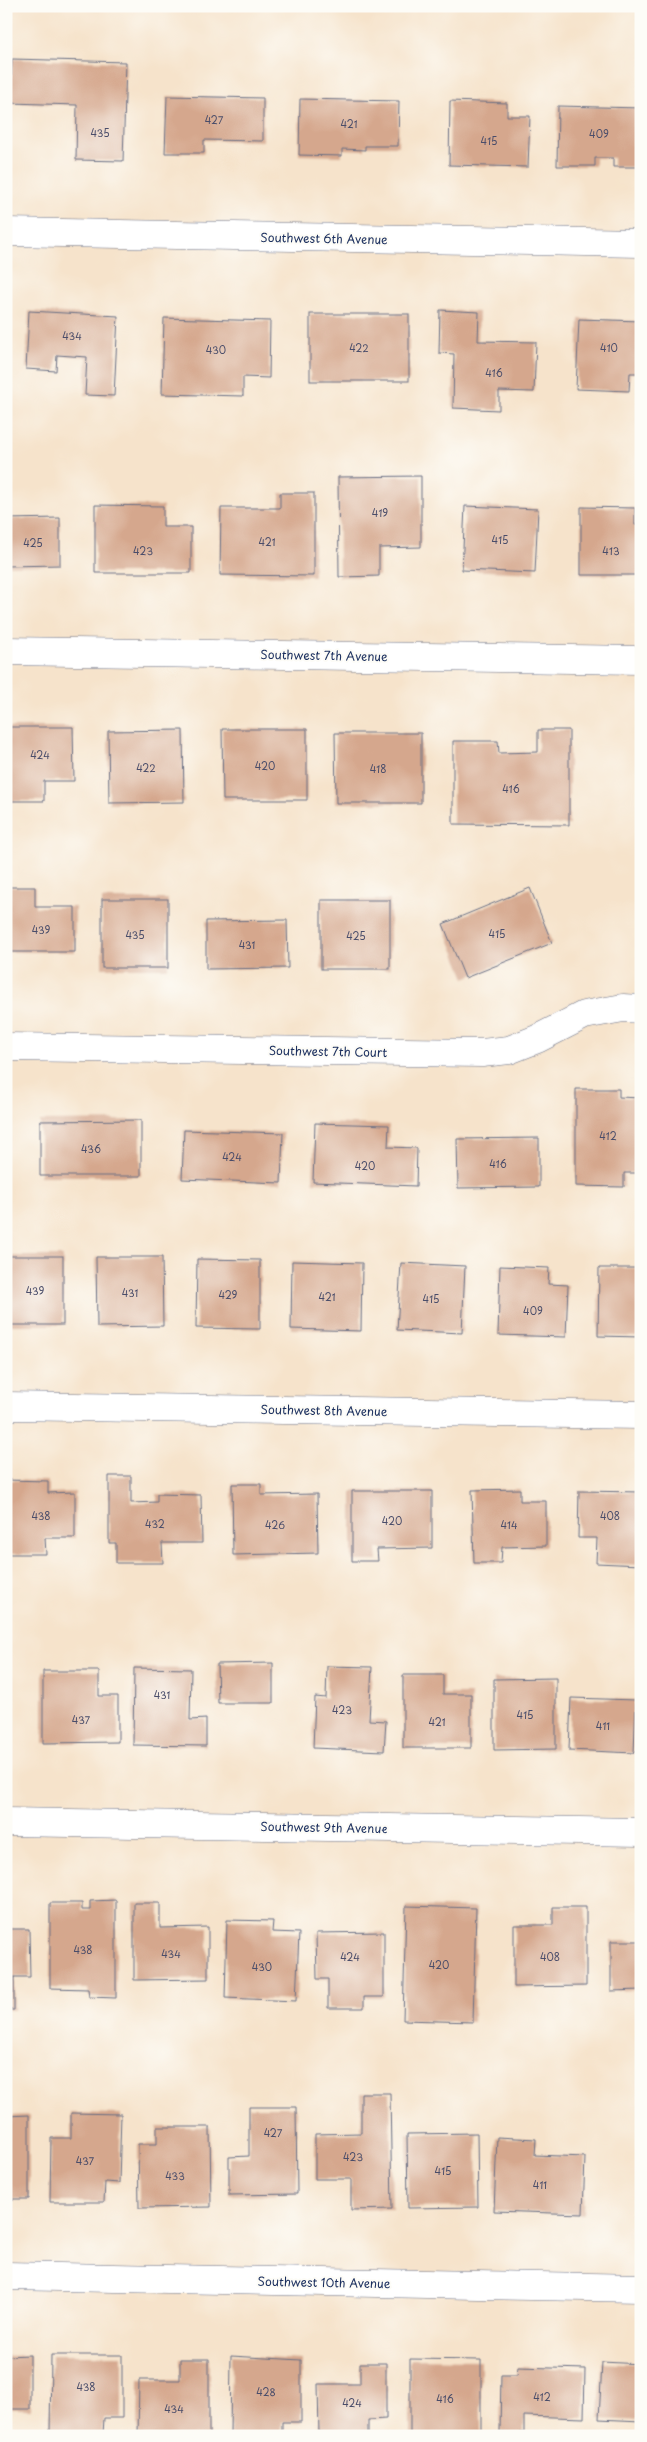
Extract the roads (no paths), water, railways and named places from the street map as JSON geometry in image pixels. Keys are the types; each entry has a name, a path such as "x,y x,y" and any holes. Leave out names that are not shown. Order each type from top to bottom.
{"street":[{"name":"Southwest 6th Avenue","path":"6,232 641,243"},
{"name":"Southwest 7th Avenue","path":"6,651 641,660"},
{"name":"Southwest 7th Court","path":"6,1047 482,1053 509,1050 537,1039 584,1014 623,1008 641,1009"},
{"name":"Southwest 8th Avenue","path":"6,1406 641,1415"},
{"name":"Southwest 9th Avenue","path":"6,1822 641,1832"},
{"name":"Southwest 10th Avenue","path":"6,2276 641,2288"}]}
